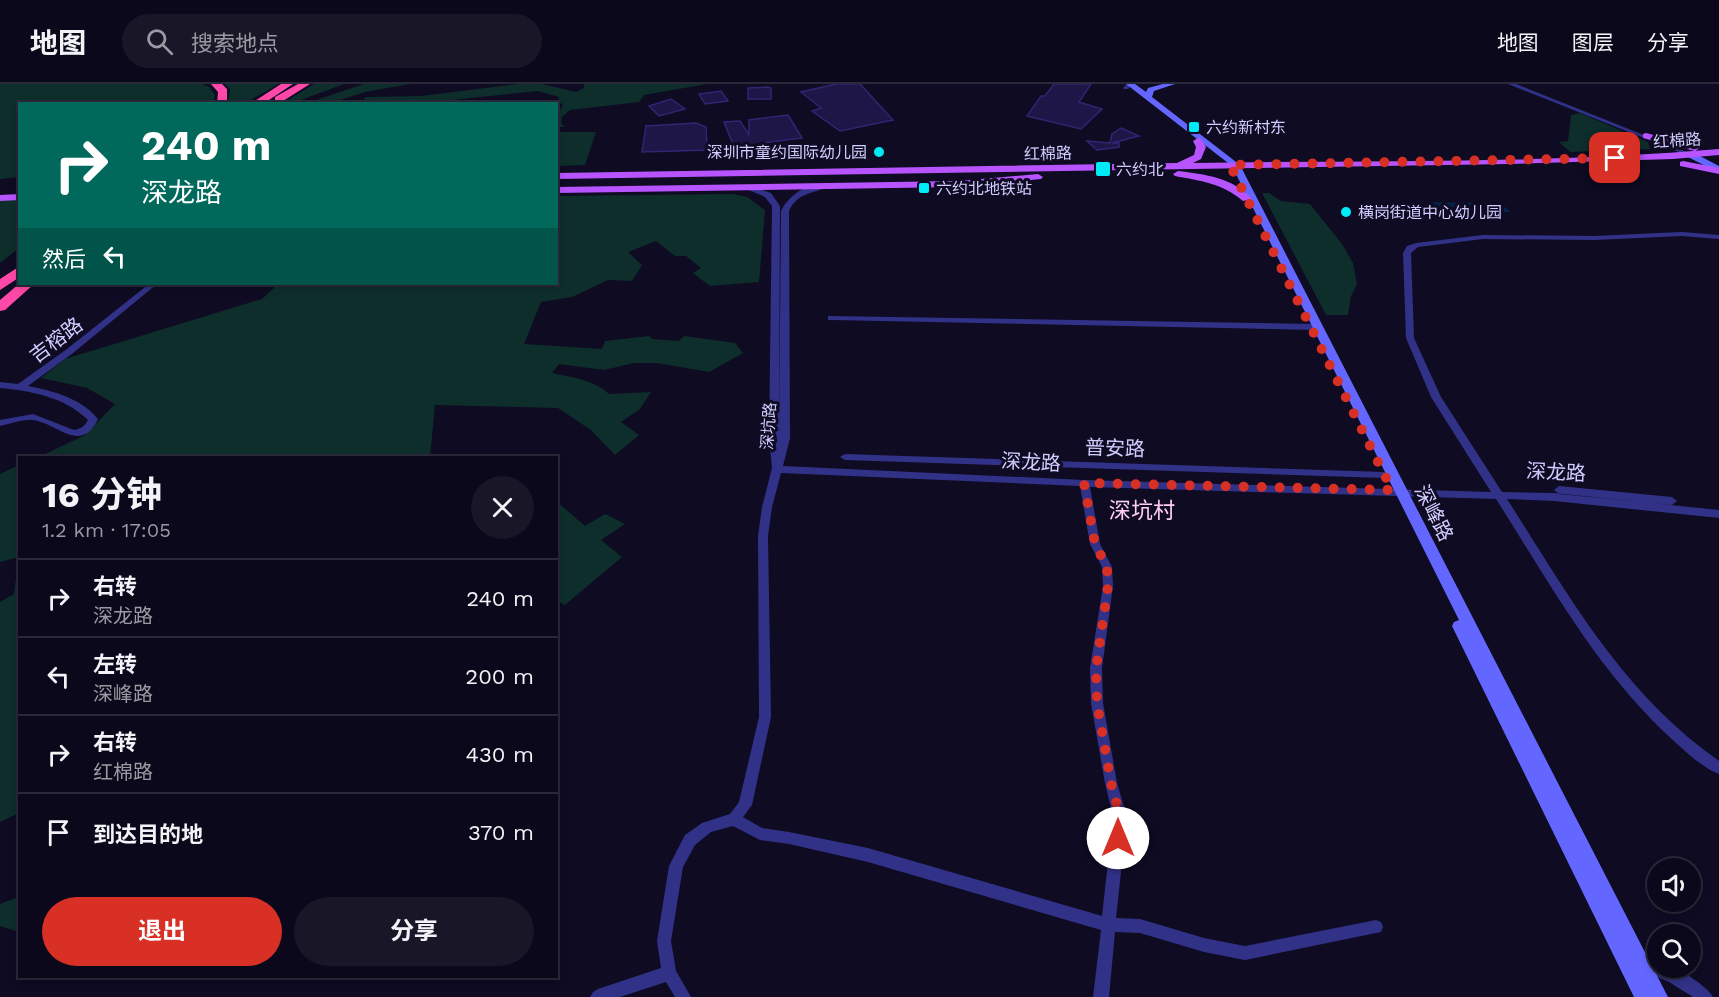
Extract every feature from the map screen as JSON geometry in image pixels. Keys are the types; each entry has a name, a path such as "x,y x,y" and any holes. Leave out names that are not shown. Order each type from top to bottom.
{"highway":[{"path":"216,84 223,91 222,102"},
{"path":"258,102 288,84"},
{"path":"275,102 305,84"},
{"path":"0,286 18,272"},
{"path":"0,307 26,285"}],"main road":[{"path":"1646,136 1682,147 1719,151"},
{"path":"1615,158 1656,153 1659,150 1658,145 1646,136"},
{"path":"1172,170 1198,157 1201,147 1198,141"},
{"name":"红棉路","path":"1235,169 1615,158 1691,155 1719,151"},
{"path":"1683,164 1715,165"},
{"name":"红棉路","path":"558,176 1715,165"},
{"path":"558,171 685,170 756,173"},
{"path":"1172,170 1217,181 1238,191 1247,199"},
{"name":"红棉路","path":"558,184 1038,177 1172,170"},
{"path":"558,190 979,184 1038,177"},
{"path":"0,191 18,190"},
{"path":"0,198 18,196"}],"street":[{"path":"1129,85 1153,84"},
{"path":"1148,98 1151,90 1171,84"},
{"path":"1511,84 1715,165"},
{"name":"深峰路","path":"1129,85 1235,169 1314,327 1384,475 1398,490 1644,997"},
{"name":"深峰路","path":"1129,85 1235,169 1247,199 1658,997"},
{"name":"深坑路","path":"777,469 785,438 785,211 787,205 799,194 830,186"},
{"name":"深坑路","path":"746,187 768,195 773,200 777,211 774,438 777,469"},
{"path":"1719,237 1682,234 1593,238 1483,237 1416,245 1407,253 1410,338 1436,397 1596,645 1638,700 1670,731 1719,768"},
{"name":"吉榕路","path":"20,387 26,377 143,285"},
{"name":"吉榕路","path":"20,387 70,351 152,285"},
{"path":"831,318 1314,327"},
{"path":"0,385 20,387 57,396 93,419 90,426 79,433 73,433 33,417 0,423"},
{"name":"普安路","path":"845,457 1384,475"},
{"path":"683,997 669,973 664,940 676,866 690,840 707,827 734,819 745,805 765,717 763,536 767,507 777,469"},
{"name":"深龙路","path":"777,469 1084,483 1398,490 1586,498 1719,514"},
{"path":"1084,483 1095,544 1107,567 1108,586 1096,669 1097,703 1111,783 1120,817 1101,997"},
{"name":"深龙路","path":"1398,490 1415,484 1581,491 1719,506"},
{"path":"734,819 760,834 868,855 1109,925 1140,926 1204,945 1245,953 1376,927"},
{"path":"1640,962 1663,969 1690,984 1705,997"},
{"path":"598,997 669,973"}],"green space":[{"path":"0,84 202,84 209,87 215,95 213,102 18,102 18,177 0,179"},
{"path":"225,84 279,84 247,102 228,102 230,89"},
{"path":"314,84 344,84 296,102 285,102"},
{"path":"364,84 410,84 365,92 334,102 310,102"},
{"path":"519,84 542,84 576,92 584,88 584,84 707,84 644,95 639,102 570,110 562,117 561,123 565,127 558,127 558,115 563,103 558,105 559,97 538,91 432,102 363,102 365,97 421,96"},
{"path":"1580,113 1648,142 1650,149 1570,152 1559,142 1568,141 1571,115"},
{"path":"558,132 596,132 585,165 558,166"},
{"path":"1262,193 1269,193 1281,201 1310,204 1342,244 1353,263 1357,284 1351,296 1348,315 1326,315"},
{"path":"733,194 747,197 765,210 759,282 710,286 693,273 701,268 686,256 675,256 656,241 628,252 642,265 632,281 608,280 572,297 541,302 524,344 602,349 605,341 649,336 652,339 679,341 684,336 735,343 743,353 709,372 657,363 634,363 604,370 559,364 552,373 590,382 609,394 651,392 640,409 621,422 639,435 615,455 591,430 558,408 435,405 430,456 41,456 85,435 115,404 87,388 41,378 65,359 262,299 277,285 558,285 558,196"},
{"path":"18,199 18,249 0,263 0,201"},
{"path":"18,465 18,557 0,562 0,474"},
{"path":"558,503 585,526 605,514 625,524 601,540 622,557 565,605 558,602"},
{"path":"18,564 18,813 0,822 0,602 14,594"},
{"path":"18,897 16,931 0,926 0,904"}],"water":[{"path":"1432,202 1500,203 1511,212 1440,212"}],"building":[{"path":"836,84 860,84 893,120 840,131 812,111 821,108 801,92"},
{"path":"1054,84 1091,84 1079,102 1102,109 1081,129 1027,116 1041,96 1045,96"},
{"path":"748,88 771,88 771,99 748,99"},
{"path":"721,91 728,101 705,104 699,94"},
{"path":"671,99 685,109 659,116 649,106"},
{"path":"788,115 802,138 734,147 724,122 740,121 749,135 749,120"},
{"path":"696,123 706,127 707,150 642,152 646,126"},
{"path":"1121,128 1139,136 1112,143 1119,143 1119,147 1097,150 1087,141 1110,143 1112,134"}],"place":[{"name":"六约新村东","path":"1194,127"},
{"name":"深圳市童约国际幼儿园","path":"879,152"},
{"name":"六约北","path":"1103,169"},
{"name":"六约北地铁站","path":"924,188"},
{"name":"横岗街道中心幼儿园","path":"1346,212"}],"district":[{"name":"深坑村","path":"1142,510"}],"route":[{"path":"1118,838 1120,817 1111,783 1097,703 1096,669 1108,586 1107,567 1095,544 1084,483 1392,490 1230,165 1615,158"}]}
